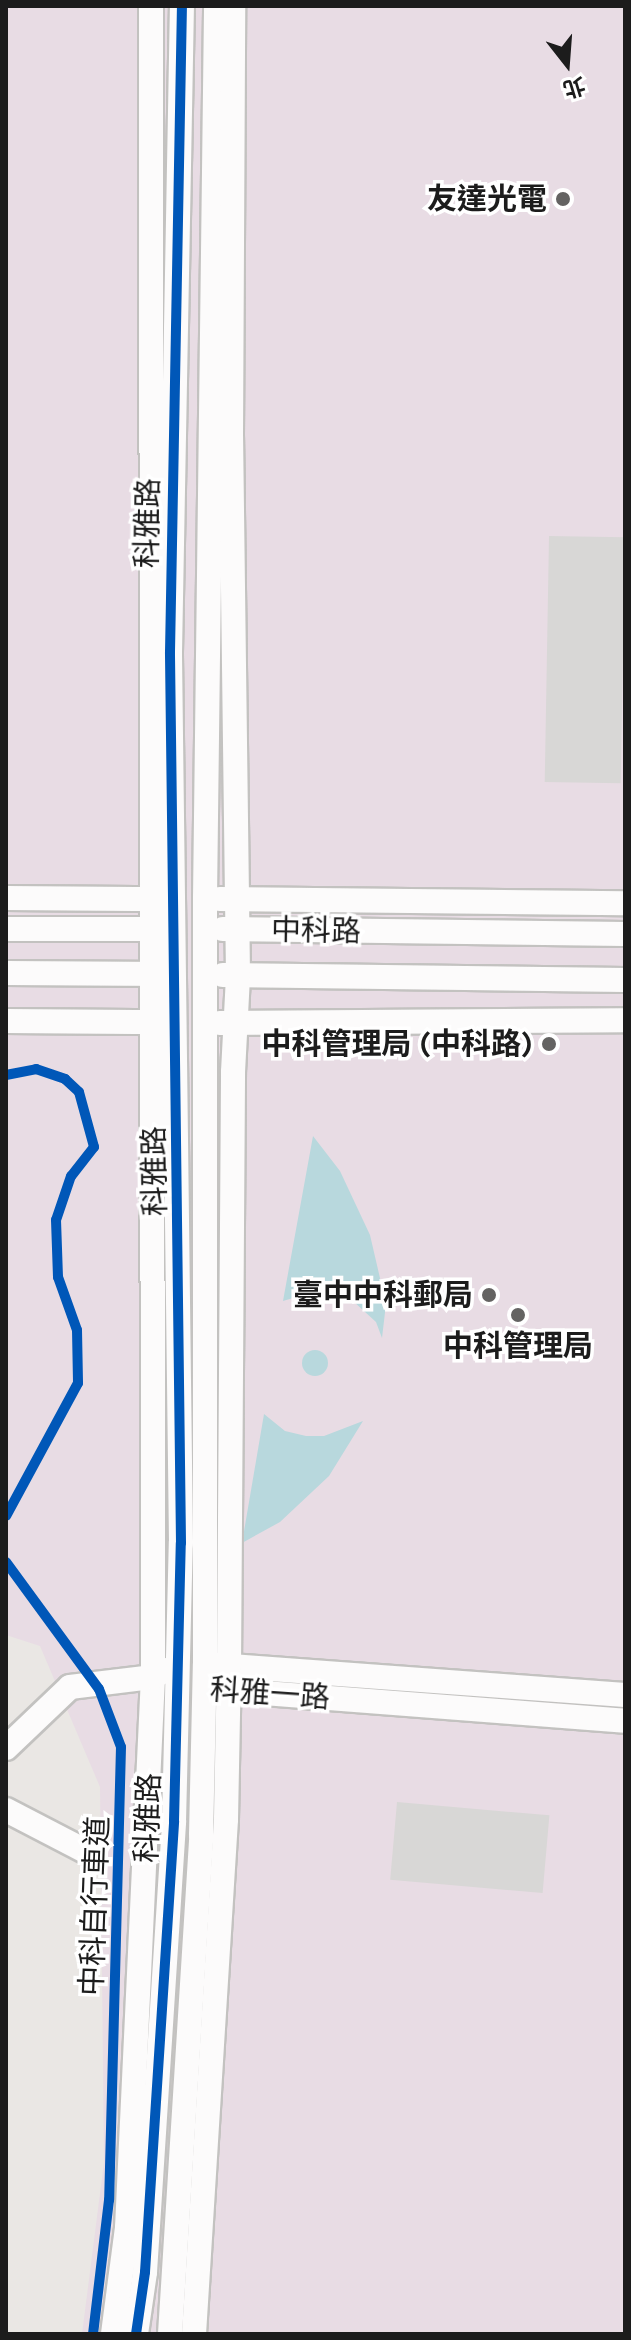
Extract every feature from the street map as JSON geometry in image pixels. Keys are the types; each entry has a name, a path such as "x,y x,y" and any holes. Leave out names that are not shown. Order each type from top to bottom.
{"street":[{"name":"科雅路","path":"113,2334 127,2228 153,1677 165,1022 177,974 165,929 164,899 151,6"},
{"name":"科雅路","path":"164,899 182,6"},
{"name":"科雅路","path":"170,2334 201,1835 205,1664 205,898 216,6"},
{"path":"194,2334 218,1977 229,1679 238,975 233,6"},
{"name":"中科路","path":"6,898 556,902 625,906"},
{"name":"中科路","path":"6,929 625,934"},
{"name":"科雅路","path":"136,2334 174,1821 181,1400 165,1022 152,973 165,929"},
{"name":"中科路","path":"6,973 625,980"},
{"path":"6,1021 237,1024 625,1020"},
{"name":"科雅一路","path":"176,1677 205,1664 229,1679 625,1721"},
{"path":"6,1748 70,1687 153,1677"},
{"name":"科雅一路","path":"153,1677 176,1677 203,1689 229,1679 625,1695"},
{"path":"6,1810 87,1852"}],"shaded area":[{"path":"6,6 625,6 625,2334 82,2334 104,2162 100,1787 40,1646 6,1635"},
{"path":"549,536 625,537 621,783 545,782"},
{"path":"397,1802 549,1815 543,1893 390,1880"}],"water":[{"path":"313,1136 340,1171 370,1235 386,1304 382,1338 376,1322 353,1301 313,1292 283,1301"},
{"path":"315,1350 324,1354 328,1363 324,1372 315,1376 306,1372 302,1363 306,1354"},
{"path":"264,1414 285,1431 306,1436 324,1436 363,1421 329,1476 280,1522 242,1543"}],"cycle path":[{"path":"136,2334 145,2272 174,1821 181,1543 170,652 182,6"},
{"path":"6,1075 36,1069 65,1079 79,1092 94,1147 71,1176 56,1220 58,1277 77,1330 78,1383 6,1516"},
{"name":"中科自行車道","path":"6,1562 99,1689 121,1747 109,2200 93,2334"}],"place":[{"name":"友達光電","path":"563,199"},
{"name":"中科管理局 (中科路)","path":"549,1044"},
{"name":"臺中中科郵局","path":"489,1295"},
{"name":"中科管理局","path":"518,1315"}]}
